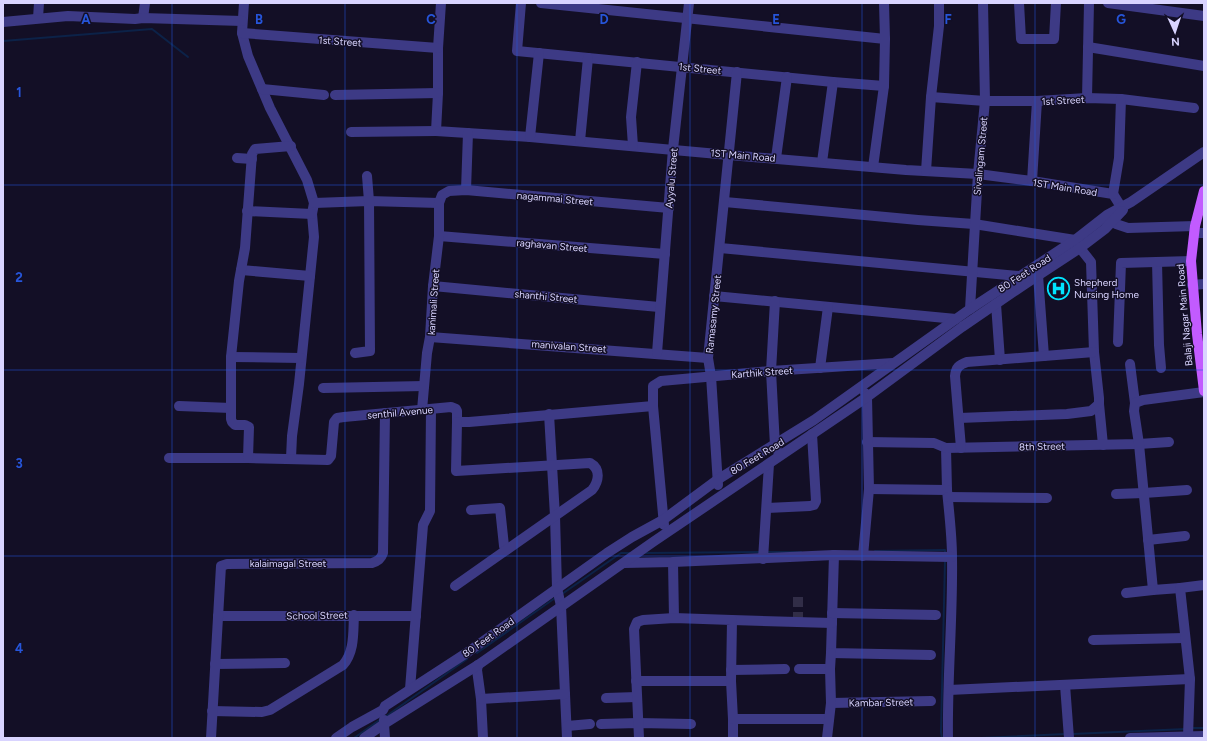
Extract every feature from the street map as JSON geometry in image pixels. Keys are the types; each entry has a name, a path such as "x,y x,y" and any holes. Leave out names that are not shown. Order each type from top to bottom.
{"main road":[{"name":"Balaji Nagar Main Road","path":"1204,191 1191,261 1192,284 1200,333 1204,391"}],"street":[{"path":"38,18 39,3"},
{"path":"143,18 145,3"},
{"path":"244,3 242,34 248,56 270,108 307,180 314,203 312,214 314,237 299,384 292,436 291,458"},
{"path":"436,131 438,48 441,3"},
{"name":"1st Street","path":"521,3 517,51 884,86"},
{"path":"541,3 885,39"},
{"name":"Ayyalu Street","path":"657,353 659,307 665,254 673,149 690,3"},
{"path":"873,167 884,86 884,3"},
{"path":"926,171 931,97 939,26 939,3"},
{"name":"Sivalingam Street","path":"970,309 974,224 985,101 983,3"},
{"path":"1019,3 1021,39 1054,39 1056,3"},
{"path":"1087,98 1089,3"},
{"path":"1108,3 1204,16"},
{"path":"3,22 68,16 135,20 143,18 242,21"},
{"name":"1st Street","path":"242,34 438,48"},
{"path":"1088,47 1204,66"},
{"path":"530,137 539,53"},
{"path":"580,141 588,58"},
{"path":"632,146 632,117 637,62"},
{"name":"Ramasamy Street","path":"718,497 711,376 708,358 737,72"},
{"path":"776,158 787,77"},
{"path":"822,162 832,82"},
{"path":"262,89 324,95"},
{"path":"335,95 438,93"},
{"name":"1st Street","path":"931,97 985,101 1037,101 1087,98 1121,99 1194,108"},
{"path":"1121,99 1119,158 1112,194 1123,208"},
{"path":"1032,181 1037,101"},
{"name":"1ST Main Road","path":"351,132 436,131 580,141 873,167 978,174 1112,194"},
{"path":"466,190 468,133"},
{"path":"248,458 249,427 245,425 235,425 232,422 231,357 245,248 252,154 255,149 290,146"},
{"name":"80 Feet Road","path":"336,738 352,727 383,710 385,706 410,689 475,659 559,597 626,561 643,550 718,497 867,397 1038,275 1131,202 1204,152"},
{"path":"237,158 252,159"},
{"path":"355,353 370,351 369,201 367,176"},
{"name":"nagammai Street","path":"314,203 441,199 449,191 466,190 669,208"},
{"name":"kanimali Street","path":"410,689 423,525 430,511 424,386 430,337 441,199"},
{"path":"725,202 974,224 1077,244 1091,262 1094,352 1103,445"},
{"path":"247,211 312,214"},
{"path":"1109,218 1121,226 1128,228 1197,230"},
{"name":"raghavan Street","path":"439,236 665,254"},
{"name":"80 Feet Road","path":"364,738 559,597 607,553 663,520 717,480 775,446 814,420 1019,276 1077,244"},
{"path":"720,248 972,270 1019,276"},
{"path":"1118,342 1121,263 1191,261"},
{"path":"1158,262 1159,345 1161,368"},
{"path":"241,270 310,276"},
{"path":"1038,275 1044,356"},
{"path":"1192,284 1204,284"},
{"name":"shanthi Street","path":"433,286 659,307"},
{"path":"714,296 956,319"},
{"path":"775,302 771,371 775,446 779,456"},
{"path":"996,304 1000,360"},
{"path":"820,368 828,306"},
{"name":"manivalan Street","path":"430,337 708,358"},
{"path":"961,448 955,376 956,368 960,365 967,362 1094,352"},
{"path":"231,357 301,358"},
{"name":"Karthik Street","path":"653,406 653,386 661,381 771,371 894,363"},
{"path":"1130,364 1153,590"},
{"path":"324,388 424,386"},
{"path":"861,386 867,397 869,489 864,551"},
{"path":"1135,403 1143,400 1204,391"},
{"path":"959,418 1067,414 1091,411 1099,404"},
{"path":"179,406 231,408"},
{"path":"455,586 592,490 596,485 598,477 597,469 590,462 456,471 457,422 653,406 664,535"},
{"name":"senthil Avenue","path":"169,458 291,458 328,460 331,456 335,420 344,416 451,407 457,411 457,422"},
{"name":"kalaimagal Street","path":"210,738 221,566 227,564 372,563 378,561 383,553 385,413"},
{"path":"549,414 567,738"},
{"path":"767,508 810,506 816,501 812,434"},
{"name":"8th Street","path":"867,442 934,443 946,448 1103,445 1169,442"},
{"path":"946,448 949,690 948,737"},
{"path":"763,554 767,508 768,464"},
{"path":"869,489 1047,498"},
{"path":"1116,494 1187,490"},
{"path":"471,510 500,508 504,546 506,550"},
{"path":"1148,540 1185,536"},
{"path":"626,561 673,562 763,554 834,555 864,551 947,556"},
{"path":"827,738 830,703 834,555"},
{"path":"673,562 674,618"},
{"path":"1126,593 1180,588 1204,584"},
{"path":"1180,588 1190,679 1188,732"},
{"path":"212,711 262,712 270,710 343,665 348,659 351,650 354,615"},
{"path":"639,738 634,628 637,622 643,620 674,618 798,621 832,618 936,615"},
{"name":"School Street","path":"218,616 416,616"},
{"path":"732,620 731,681 734,738"},
{"path":"1093,640 1185,638"},
{"path":"831,653 932,655"},
{"name":"80 Feet Road","path":"475,659 481,699 483,738"},
{"path":"215,664 285,664"},
{"path":"731,670 785,669"},
{"path":"799,669 830,669"},
{"path":"949,690 1190,679"},
{"path":"636,680 731,681"},
{"path":"1065,685 1069,735"},
{"path":"481,699 565,694"},
{"path":"606,698 637,697"},
{"name":"Kambar Street","path":"830,703 931,701"},
{"path":"383,710 385,738"},
{"path":"733,718 829,719"},
{"path":"567,726 590,724"},
{"path":"601,724 691,724"},
{"path":"1130,738 1188,732 1204,736"}],"waterway":[{"path":"3,41 152,29 188,57"},
{"path":"875,551 945,550 945,554"},
{"path":"645,553 761,552"},
{"path":"767,552 801,552"},
{"path":"562,594 621,553 631,553"},
{"path":"942,738 945,560"},
{"path":"477,653 555,598"},
{"path":"385,717 467,659"},
{"path":"354,738 381,719"},
{"path":"1192,728 1204,728"},
{"path":"1072,734 1186,729"},
{"path":"981,738 1066,734"}],"tunnel":[{"path":"798,597 798,619"}],"place":[{"name":"Shepherd Nursing Home","path":"1059,288"}]}
